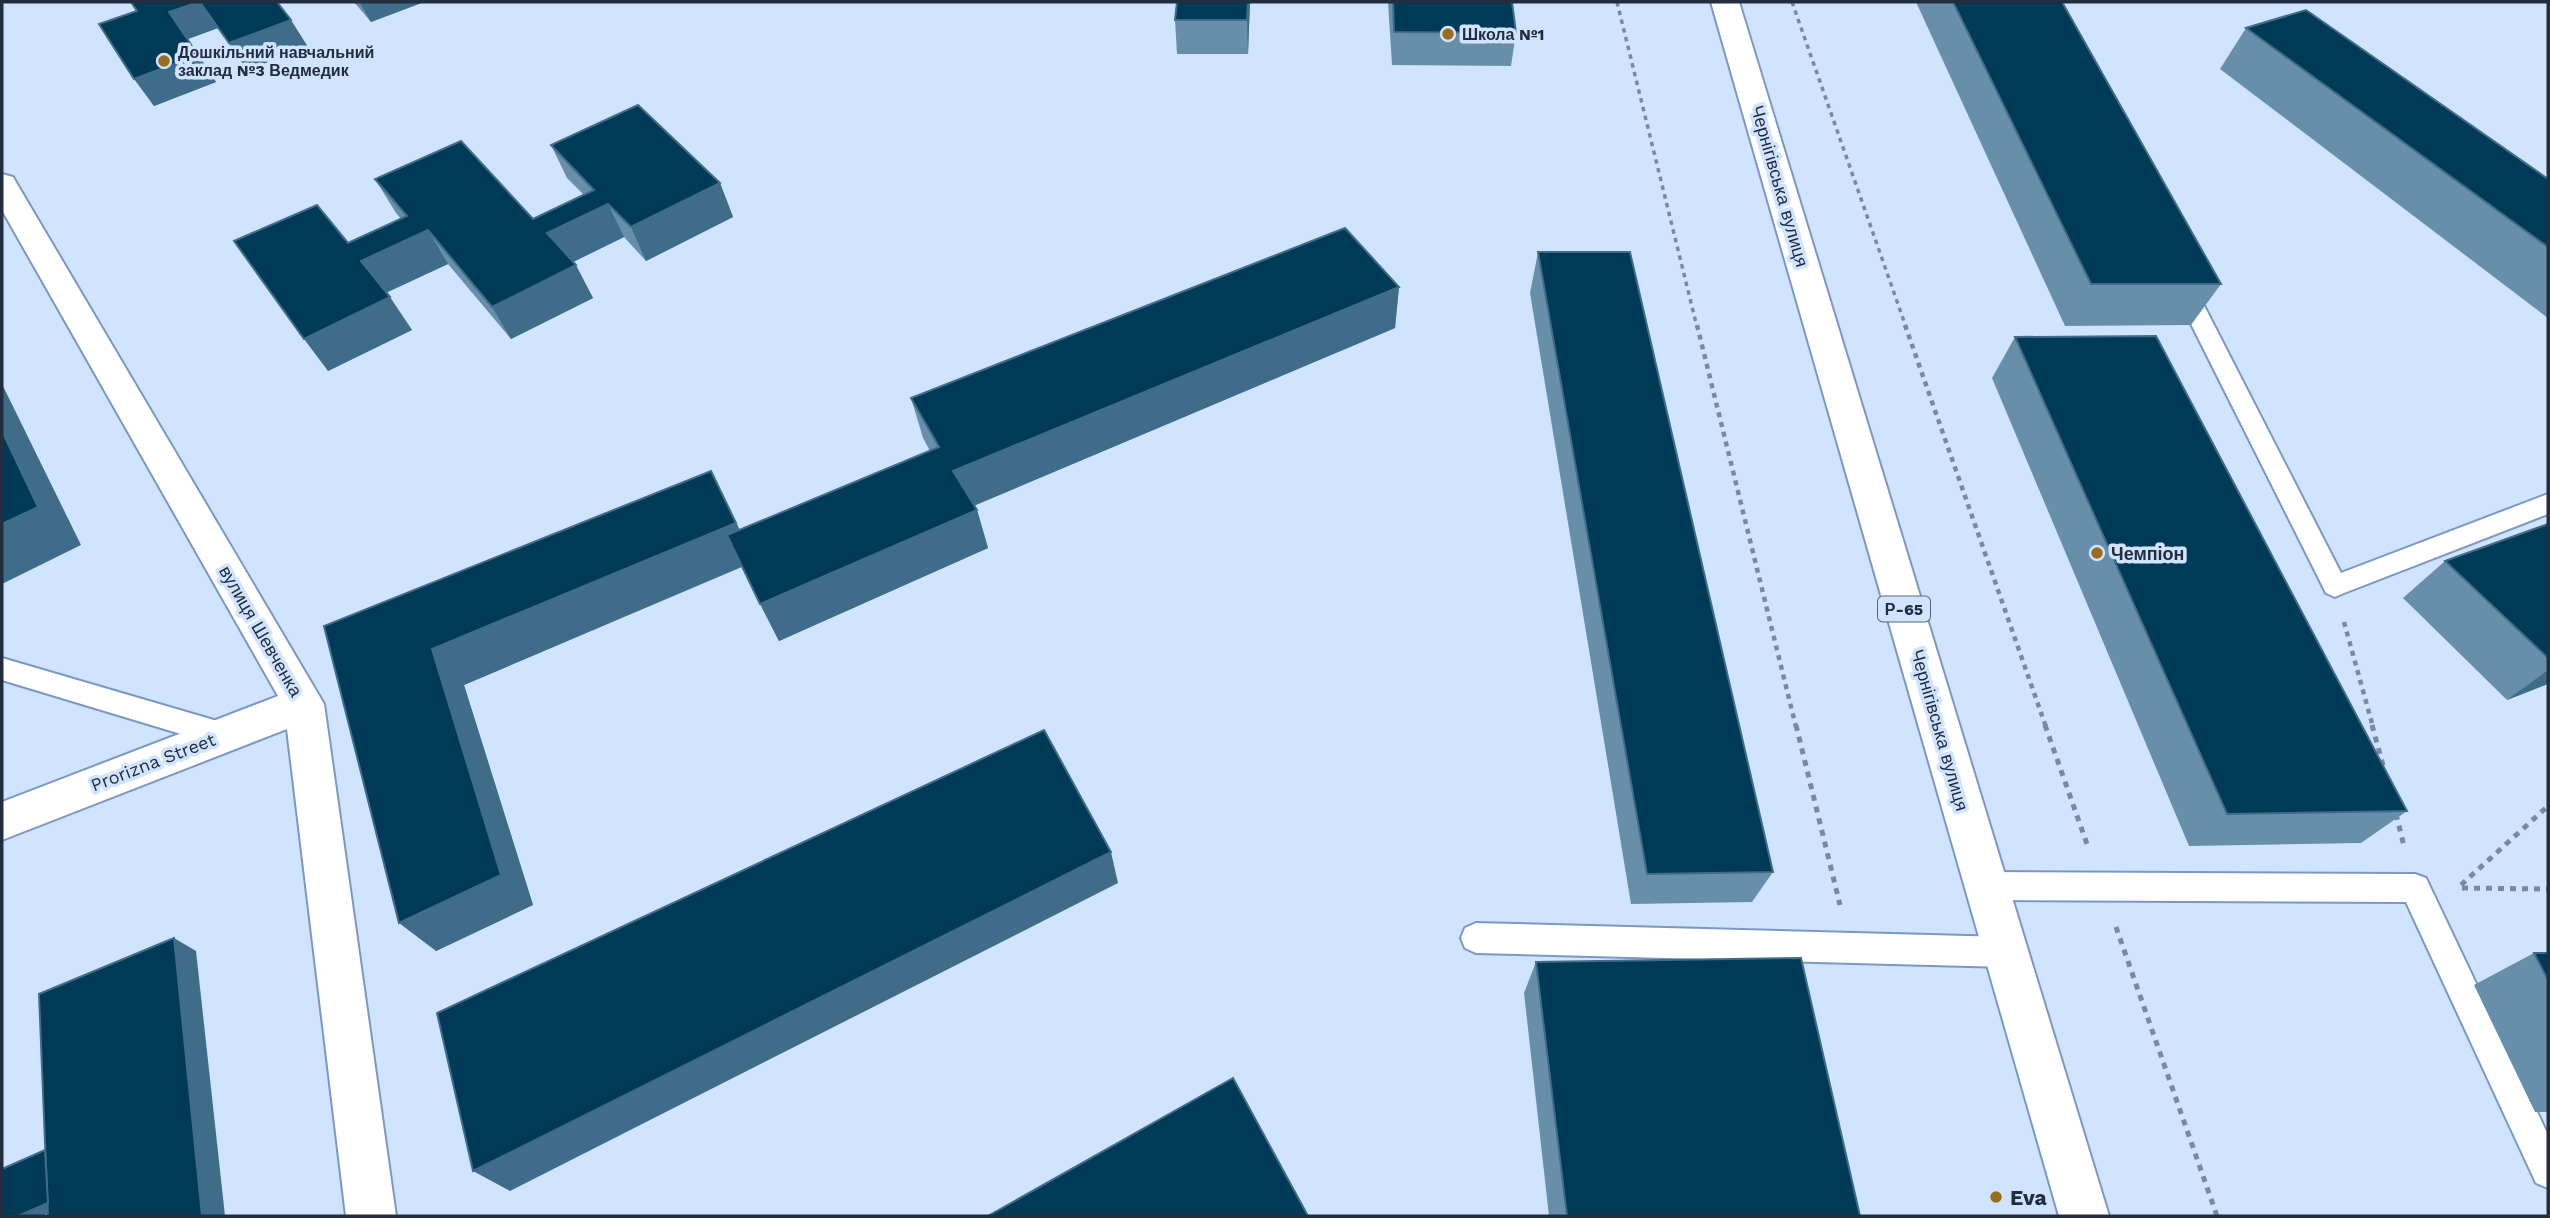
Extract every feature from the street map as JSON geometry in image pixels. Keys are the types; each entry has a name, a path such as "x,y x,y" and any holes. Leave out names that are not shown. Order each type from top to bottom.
{"street":[{"name":"Чернігівська вулиця","path":"1725,2 2084,1216"},
{"name":"вулиця Шевченка","path":"2,184 304,704 371,1216"},
{"name":"Prorizna Street","path":"2,821 304,704"}],"lane":[{"path":"2171,263 2335,586 2548,504"},
{"path":"2,669 224,734"},
{"path":"1986,886 2416,888 2548,1171"},
{"path":"1476,938 2006,952"}],"path":[{"path":"1616,2 1850,947"},
{"path":"1792,2 2217,1216"},
{"path":"2335,586 2384,770"},
{"path":"2548,806 2457,888 2548,889"},
{"path":"2395,809 2416,888"}],"building":[{"path":"131,2 199,2 169,12 198,55 134,79 99,24 137,11"},
{"path":"200,2 277,2 291,20 229,43"},
{"path":"1177,2 1248,2 1247,20 1175,20"},
{"path":"1393,2 1512,2 1516,33 1394,32"},
{"path":"1953,2 2062,2 2221,284 2091,284"},
{"path":"2306,10 2548,179 2548,247 2246,28"},
{"path":"638,105 720,183 631,227 608,204 547,233 576,265 492,307 428,230 361,261 390,297 304,339 234,241 317,205 348,243 407,216 375,179 461,141 533,219 594,190 551,145"},
{"path":"1345,228 1399,287 953,471 977,510 760,604 727,535 939,447 911,398"},
{"path":"1538,252 1630,252 1773,872 1647,874"},
{"path":"2156,336 2407,811 2227,814 2015,337"},
{"path":"2,431 38,507 2,524"},
{"path":"711,471 736,523 432,649 501,875 399,923 324,626"},
{"path":"2548,524 2548,658 2445,561"},
{"path":"1044,730 1111,852 473,1171 437,1013"},
{"path":"174,938 202,1216 48,1216 39,994"},
{"path":"2534,953 2548,953 2548,980"},
{"path":"1801,958 1860,1216 1567,1216 1536,962"},
{"path":"1233,1078 1308,1216 988,1216"},
{"path":"45,1150 48,1203 18,1216 2,1216 2,1169"}],"place":[{"name":"Школа №1","path":"1448,34"},
{"name":"Дошкільний навчальний заклад №3 Ведмедик","path":"164,61"},
{"name":"Чемпіон","path":"2097,553"},
{"name":"Eva","path":"1996,1197"}]}
